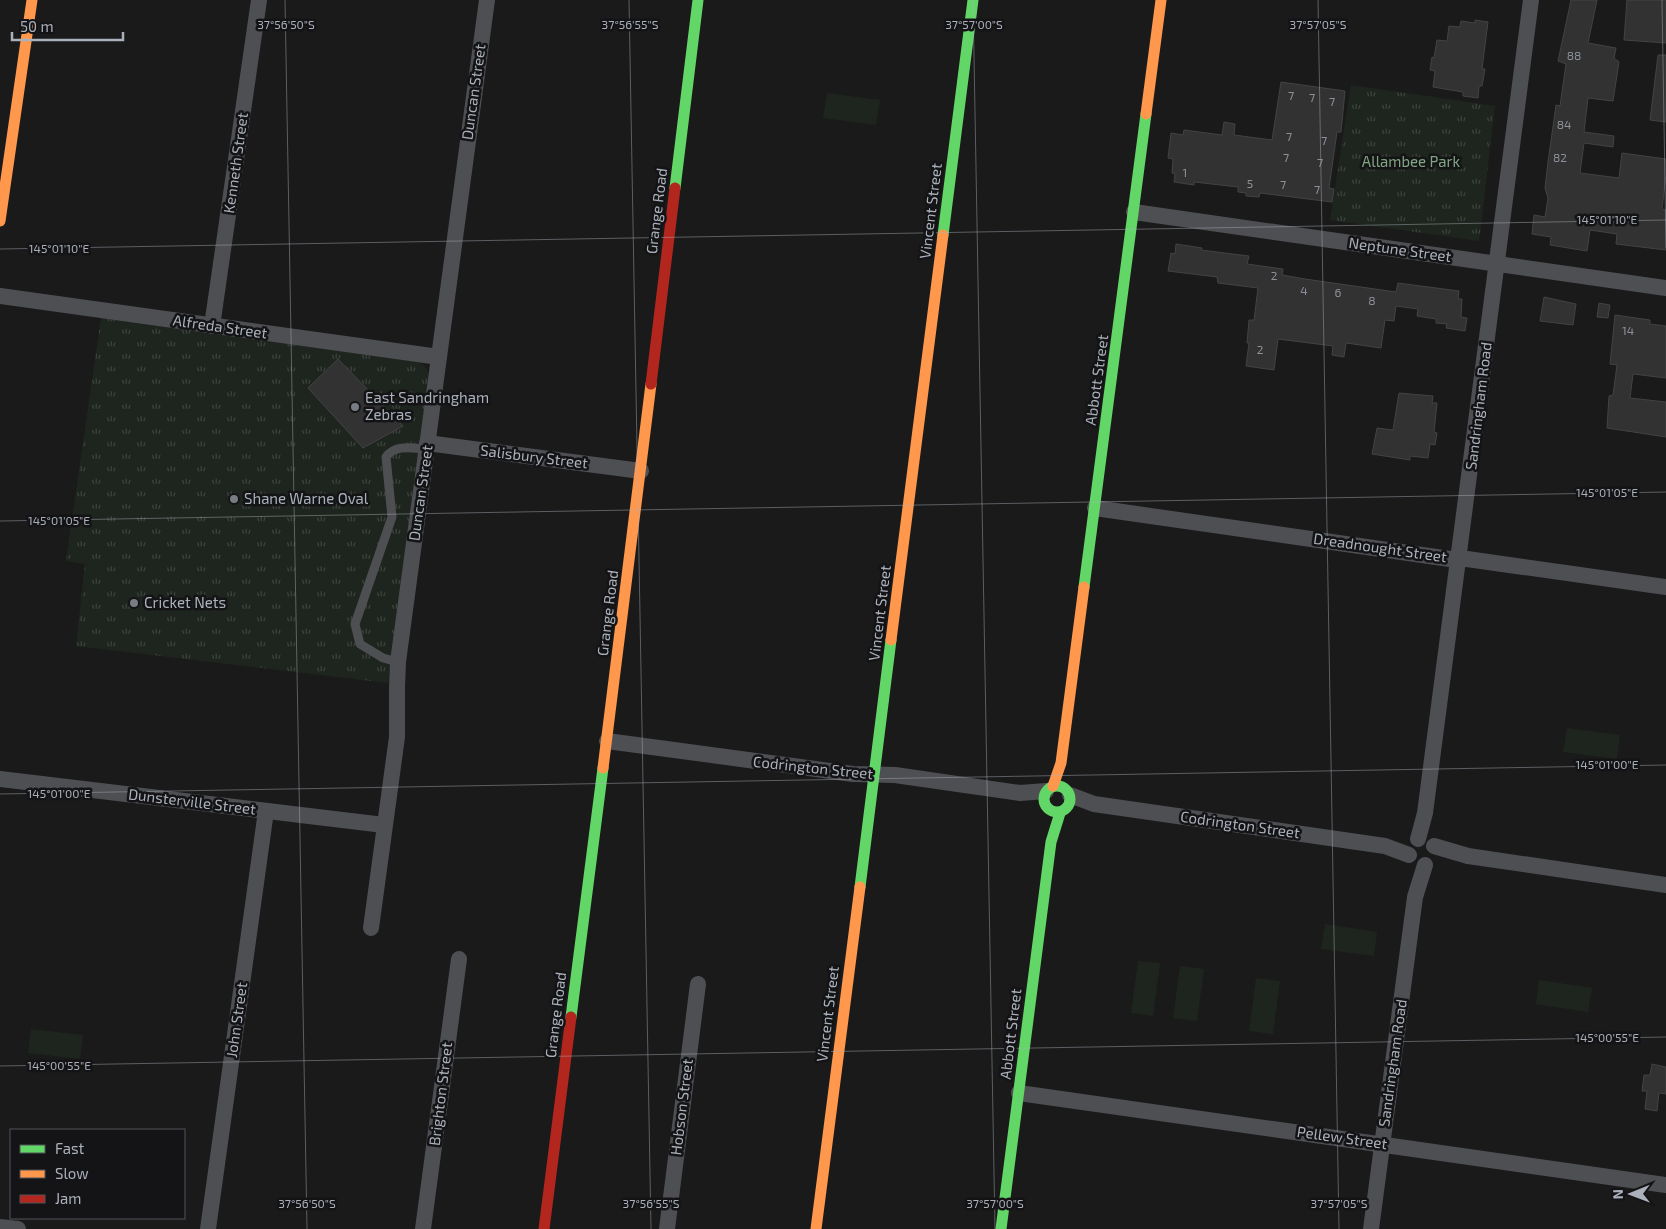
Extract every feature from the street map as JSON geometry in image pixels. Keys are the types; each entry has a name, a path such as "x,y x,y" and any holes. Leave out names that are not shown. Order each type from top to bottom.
{"street":[{"path":"1,213 30,0"},
{"name":"Kenneth Street","path":"212,326 259,0"},
{"name":"Duncan Street","path":"371,928 397,737 398,662 487,0"},
{"name":"Grange Road","path":"544,1229 607,742 698,0"},
{"name":"Vincent Street","path":"816,1229 973,0"},
{"name":"Abbott Street","path":"1001,1229 1161,0"},
{"name":"Sandringham Road","path":"1372,1229 1532,0"},
{"name":"Neptune Street","path":"1134,212 1666,288"},
{"name":"Alfreda Street","path":"0,296 439,357"},
{"name":"Salisbury Street","path":"427,446 641,470"},
{"name":"Dreadnought Street","path":"1095,508 1445,558 1459,558 1666,587"},
{"name":"Codrington Street","path":"607,742 836,772 895,776 1666,885"},
{"name":"Dunsterville Street","path":"0,779 384,825"},
{"name":"John Street","path":"208,1229 266,811"},
{"name":"Brighton Street","path":"423,1229 459,960"},
{"name":"Hobson Street","path":"667,1229 698,984"},
{"name":"Pellew Street","path":"1019,1093 1666,1184"},
{"path":"0,1227 18,1229"}],"lane":[{"path":"398,662 383,658 360,644 355,624 392,517 386,457 390,450 427,446"}],"green space":[{"name":"Allambee Park","path":"1351,85 1495,106 1479,241 1330,220"},
{"path":"827,93 880,100 876,125 823,118"},
{"path":"101,318 417,362 424,366 429,379 388,683 76,646 85,564 66,561"},
{"path":"1567,728 1620,735 1617,759 1563,752"},
{"path":"1325,924 1377,932 1374,956 1321,949"},
{"path":"1138,961 1160,963 1153,1016 1131,1013"},
{"path":"1180,966 1204,969 1197,1021 1173,1018"},
{"path":"1256,978 1280,981 1273,1034 1249,1031"},
{"path":"1539,980 1592,988 1588,1012 1536,1004"},
{"path":"31,1029 83,1035 80,1059 28,1053"}],"building":[{"path":"1571,0 1597,0 1588,43 1616,48 1614,58 1619,62 1613,101 1588,98 1584,132 1614,136 1613,147 1584,143 1580,173 1619,178 1622,153 1666,159 1662,209 1666,210 1666,250 1616,244 1617,234 1590,230 1587,251 1550,245 1551,237 1532,234 1534,215 1545,217 1548,198 1545,188 1548,162 1556,105 1560,106 1566,64 1558,61"},
{"path":"1627,0 1666,0 1666,43 1624,40"},
{"path":"1475,20 1488,22 1482,69 1485,69 1482,86 1479,86 1478,98 1463,96 1463,92 1433,87 1435,71 1430,70 1437,40 1447,41 1449,26 1460,27 1461,21 1475,23"},
{"path":"1658,55 1666,55 1666,122 1650,120"},
{"path":"1281,82 1345,91 1341,132 1337,132 1329,188 1334,189 1332,202 1260,193 1259,197 1246,196 1246,193 1238,192 1238,187 1194,182 1194,185 1174,182 1175,174 1172,173 1173,159 1168,158 1171,133 1183,135 1184,130 1222,135 1224,122 1235,124 1234,135 1272,140"},
{"path":"1176,244 1202,248 1201,250 1249,256 1247,264 1283,269 1282,275 1305,279 1396,292 1398,283 1459,291 1458,299 1462,299 1461,317 1467,318 1465,331 1446,328 1447,324 1436,323 1436,319 1417,316 1418,309 1396,306 1394,321 1385,320 1381,348 1346,343 1344,357 1332,355 1333,346 1278,339 1274,370 1246,366 1249,320 1254,320 1258,288 1218,283 1217,277 1168,271 1171,253 1175,254"},
{"path":"1544,297 1576,304 1573,325 1540,321"},
{"path":"1599,303 1610,305 1608,318 1597,317"},
{"path":"1615,315 1650,320 1650,324 1666,326 1666,378 1633,374 1630,398 1666,402 1666,437 1607,428 1609,396 1613,395 1617,365 1610,364"},
{"name":"East Sandringham Zebras","path":"338,359 403,426 363,448 308,388"},
{"path":"1399,393 1433,396 1432,403 1437,403 1434,432 1437,433 1435,445 1430,444 1428,458 1410,456 1410,460 1372,454 1377,428 1393,430"},
{"path":"1652,1064 1666,1067 1666,1094 1659,1093 1657,1111 1645,1109 1647,1091 1642,1091 1644,1075 1650,1075"}],"traffic: fast":[{"path":"675,188 698,0"},
{"path":"943,235 973,0"},
{"path":"1084,587 1146,114"},
{"path":"860,887 891,640"},
{"path":"571,1017 603,768"},
{"path":"1057,786 1067,789 1070,799 1067,809 1057,812 1047,809 1044,799 1047,789 1057,786"},
{"path":"1001,1229 1051,842 1060,813"}],"traffic: slow":[{"path":"0,221 32,0"},
{"path":"1146,114 1161,0"},
{"path":"891,640 943,235"},
{"path":"603,768 651,384"},
{"path":"1053,786 1061,763 1084,587"},
{"path":"816,1229 860,887"}],"traffic: jam":[{"path":"651,384 675,188"},
{"path":"544,1229 571,1017"}],"place":[{"name":"East Sandringham Zebras","path":"355,407"},
{"name":"Shane Warne Oval","path":"234,499"},
{"name":"Cricket Nets","path":"134,603"}]}
